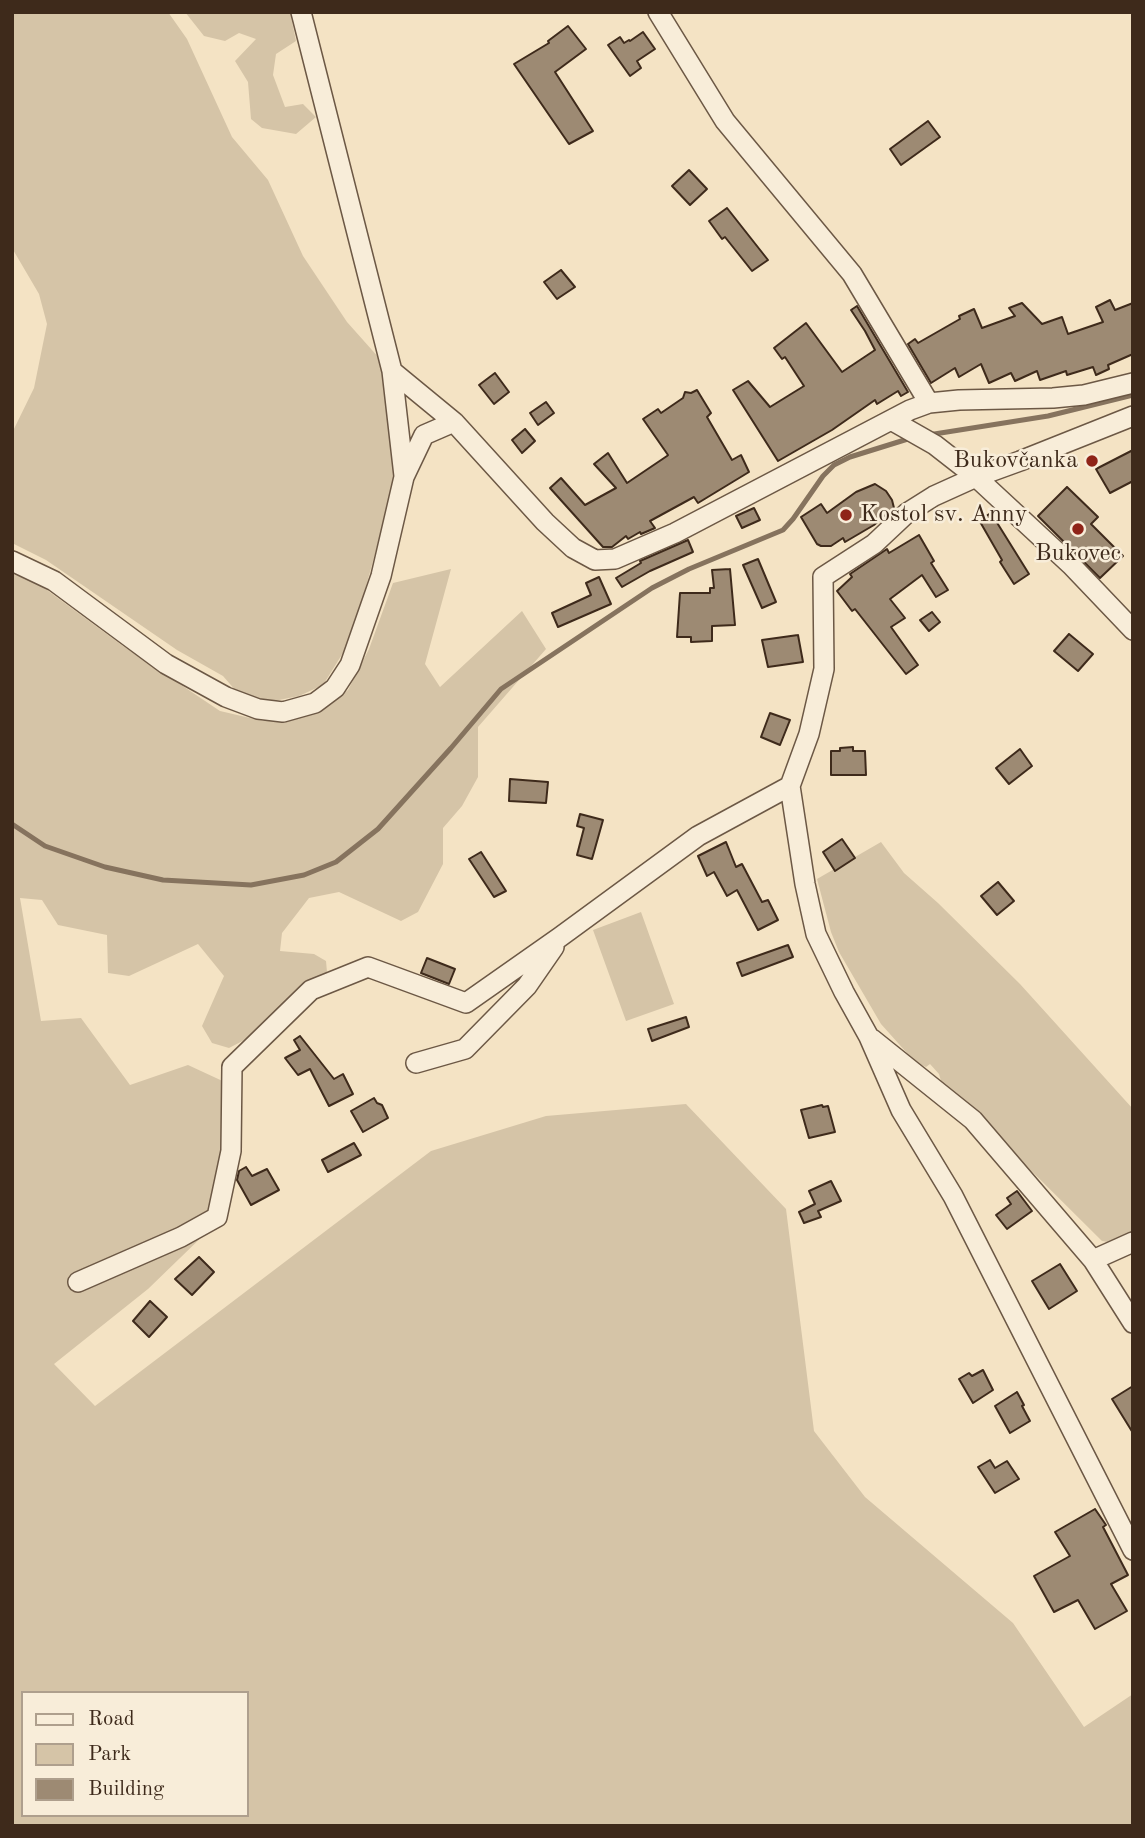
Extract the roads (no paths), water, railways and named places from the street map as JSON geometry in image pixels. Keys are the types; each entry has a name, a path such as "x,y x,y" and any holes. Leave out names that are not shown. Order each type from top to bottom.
{"street":[{"path":"301,12 392,371 404,477"},
{"path":"658,12 726,121 852,274 929,403"},
{"path":"392,371 454,422 545,522 573,548 594,560 615,559 675,533 900,424 910,410 929,403 1084,395 1133,383"},
{"path":"1133,416 934,496 907,513 874,544 822,577 824,669 809,734 790,786 805,884 816,934 869,1037 901,1110 953,1196 1133,1550"},
{"path":"12,561 54,581 166,664 226,698 258,709 283,712 315,702 335,688 350,665 381,576 404,477 424,435 454,422"},
{"path":"900,424 935,445 976,477 1071,565 1133,630"},
{"path":"78,1282 181,1237 217,1217 231,1151 232,1067 311,990 368,967 466,1003 698,836 790,786"},
{"path":"416,1063 465,1049 527,986 560,937"},
{"path":"869,1037 974,1120 1093,1260 1133,1323"},
{"path":"1093,1260 1133,1242"}],"waterway":[{"path":"928,435 1048,416 1133,395"},
{"path":"12,824 45,846 105,867 163,880 251,885 304,875 336,862 378,829 501,689 652,588 689,569 783,530 834,465 850,457 911,438"}],"place":[{"name":"Bukovčanka","path":"1092,461"},
{"name":"Kostol sv. Anny","path":"846,515"},
{"name":"Bukovec","path":"1078,529"}]}
